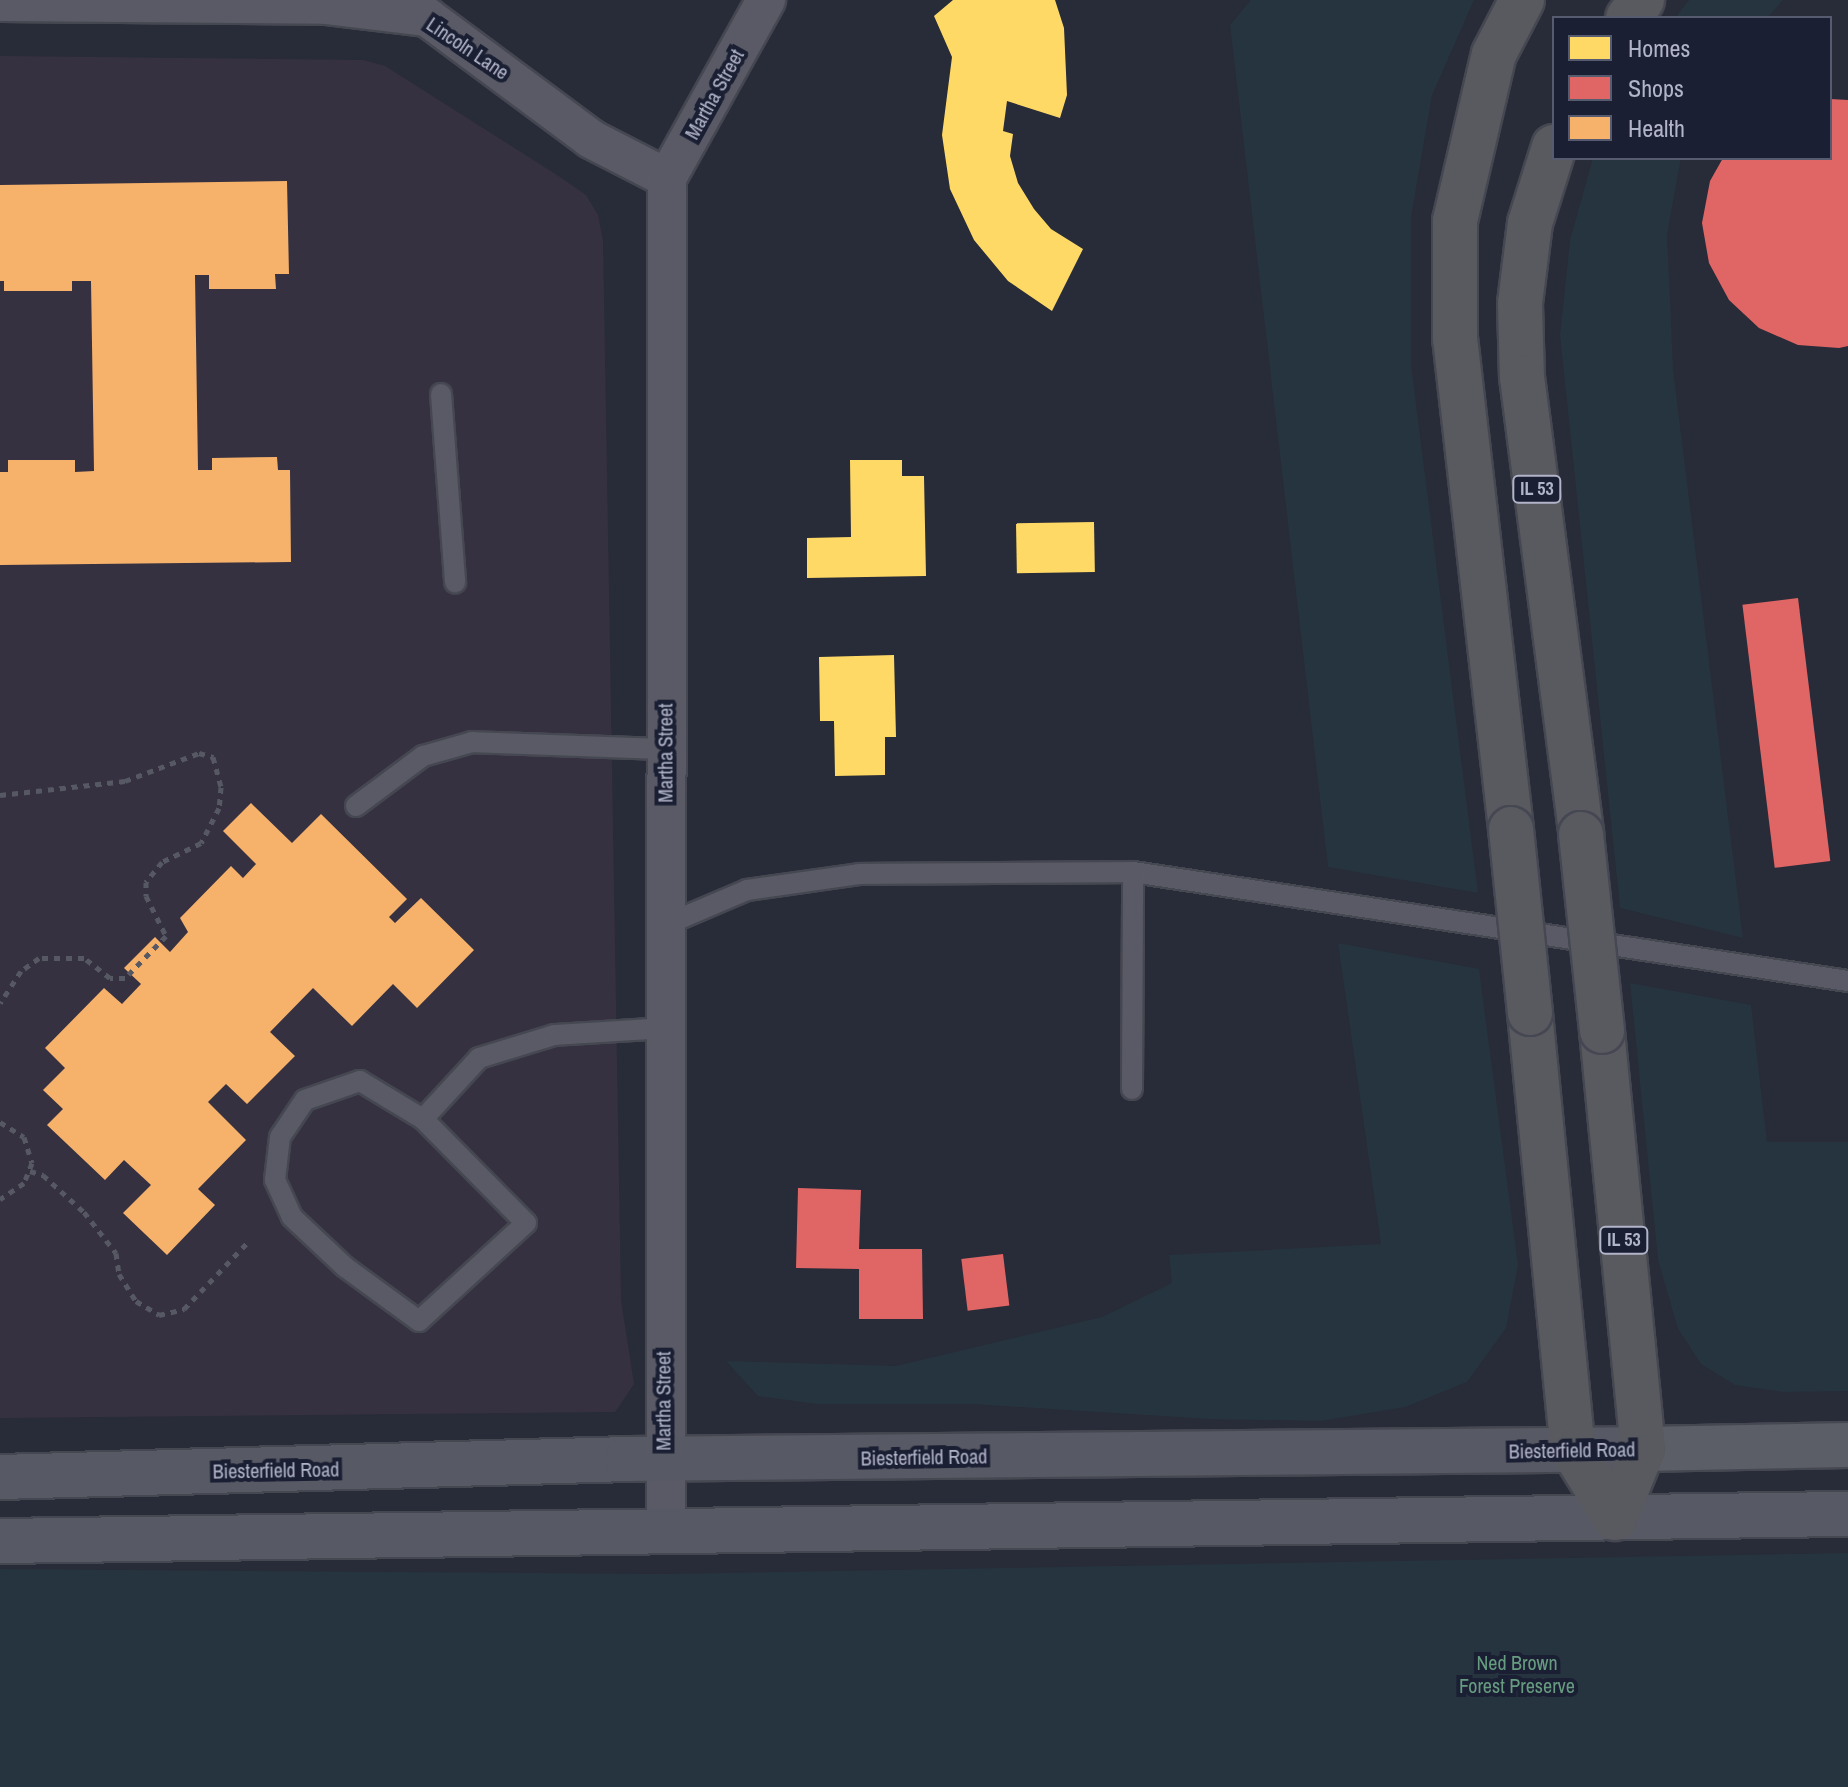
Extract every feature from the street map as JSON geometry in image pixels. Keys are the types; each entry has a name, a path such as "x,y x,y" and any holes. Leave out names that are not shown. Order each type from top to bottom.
{"highway":[{"path":"1522,0 1494,54 1455,221 1455,339 1511,829 1573,1450 1615,1518"},
{"path":"1630,16 1642,0"},
{"name":"IL 53","path":"1552,153 1530,223 1520,303 1522,377 1581,834 1643,1449 1615,1518"}],"main road":[{"name":"Biesterfield Road","path":"0,1477 645,1459 1848,1445"},
{"path":"0,1541 1848,1514"}],"street":[{"name":"Martha Street","path":"666,1532 645,1459 665,1028 667,178 766,0"},
{"name":"Lincoln Lane","path":"0,2 325,5 427,17 591,139 667,178"}],"lane":[{"path":"441,394 455,582"},
{"path":"356,806 423,756 472,742 665,749"},
{"path":"1132,1089 1133,872"},
{"path":"665,925 747,890 859,874 1133,872 1848,981"},
{"path":"423,1119 479,1058 554,1035 665,1028"},
{"path":"360,1081 423,1119 526,1223 419,1321 345,1267 292,1217 275,1180 280,1137 305,1100 360,1081"}],"path":[{"path":"0,795 125,781 199,753 213,757 221,787 219,808 201,843 162,862 146,882 146,896 166,936 125,978 110,978 84,958 39,958 21,971 0,1003"},
{"path":"0,1122 24,1137 31,1154 30,1171 15,1193 0,1199"},
{"path":"30,1171 43,1175 84,1212 116,1253 119,1274 136,1301 159,1315 184,1309 249,1241"}],"shaded area":[{"path":"0,56 363,60 385,66 560,177 586,195 598,215 603,241 621,1301 634,1384 615,1412 0,1418"}],"green space":[{"path":"1251,0 1474,0 1432,95 1411,217 1411,365 1478,893 1328,867 1230,25"},
{"path":"1689,0 1783,0 1769,16 1677,16"},
{"path":"1592,160 1681,160 1667,234 1673,369 1743,938 1620,908 1560,335 1570,240"},
{"path":"1338,943 1479,969 1518,1265 1506,1328 1467,1382 1405,1407 1321,1421 1209,1419 972,1404 816,1404 758,1396 726,1361 896,1366 1102,1317 1172,1283 1169,1255 1381,1244"},
{"path":"1630,983 1751,1005 1767,1142 1848,1142 1848,1391 1783,1392 1735,1385 1701,1364 1678,1329 1658,1260"},
{"name":"Ned Brown Forest Preserve","path":"1848,1553 1848,1787 0,1787 0,1569 660,1574"}],"building: Homes":[{"path":"953,0 1055,0 1064,28 1067,95 1060,118 1007,101 1003,131 1013,134 1010,156 1018,183 1034,209 1051,229 1083,249 1052,311 1008,281 974,240 950,189 942,135 952,57 934,16"},
{"path":"850,460 902,460 902,476 924,476 926,576 807,578 807,538 851,537"},
{"path":"1094,522 1095,572 1017,573 1016,523"},
{"path":"894,655 896,737 885,737 885,775 835,776 834,721 820,721 819,657"}],"building: Shops":[{"path":"1832,99 1848,100 1848,346 1798,345 1759,328 1729,300 1709,263 1702,223 1710,181 1722,160 1832,160"},
{"path":"1798,598 1830,861 1775,868 1742,605"},
{"path":"798,1188 861,1190 859,1249 922,1249 923,1319 859,1319 859,1269 796,1268"},
{"path":"1003,1254 1009,1306 968,1311 961,1259"}],"building: Health":[{"path":"287,181 289,274 275,274 276,289 209,289 209,275 195,275 198,470 212,470 212,458 277,457 278,470 290,470 291,562 0,565 0,472 8,472 8,460 75,460 75,472 94,471 91,281 72,281 72,291 4,291 4,281 0,281 0,185"},
{"path":"251,803 292,843 321,814 407,899 389,917 395,923 421,898 474,950 417,1008 393,984 352,1026 313,988 270,1032 295,1056 247,1104 226,1084 208,1102 246,1140 198,1189 215,1205 167,1255 123,1213 151,1185 124,1160 105,1180 47,1125 63,1109 43,1090 65,1068 45,1048 104,988 122,1004 141,984 124,968 155,937 170,952 188,932 180,918 231,866 243,878 256,864 223,831"}]}
